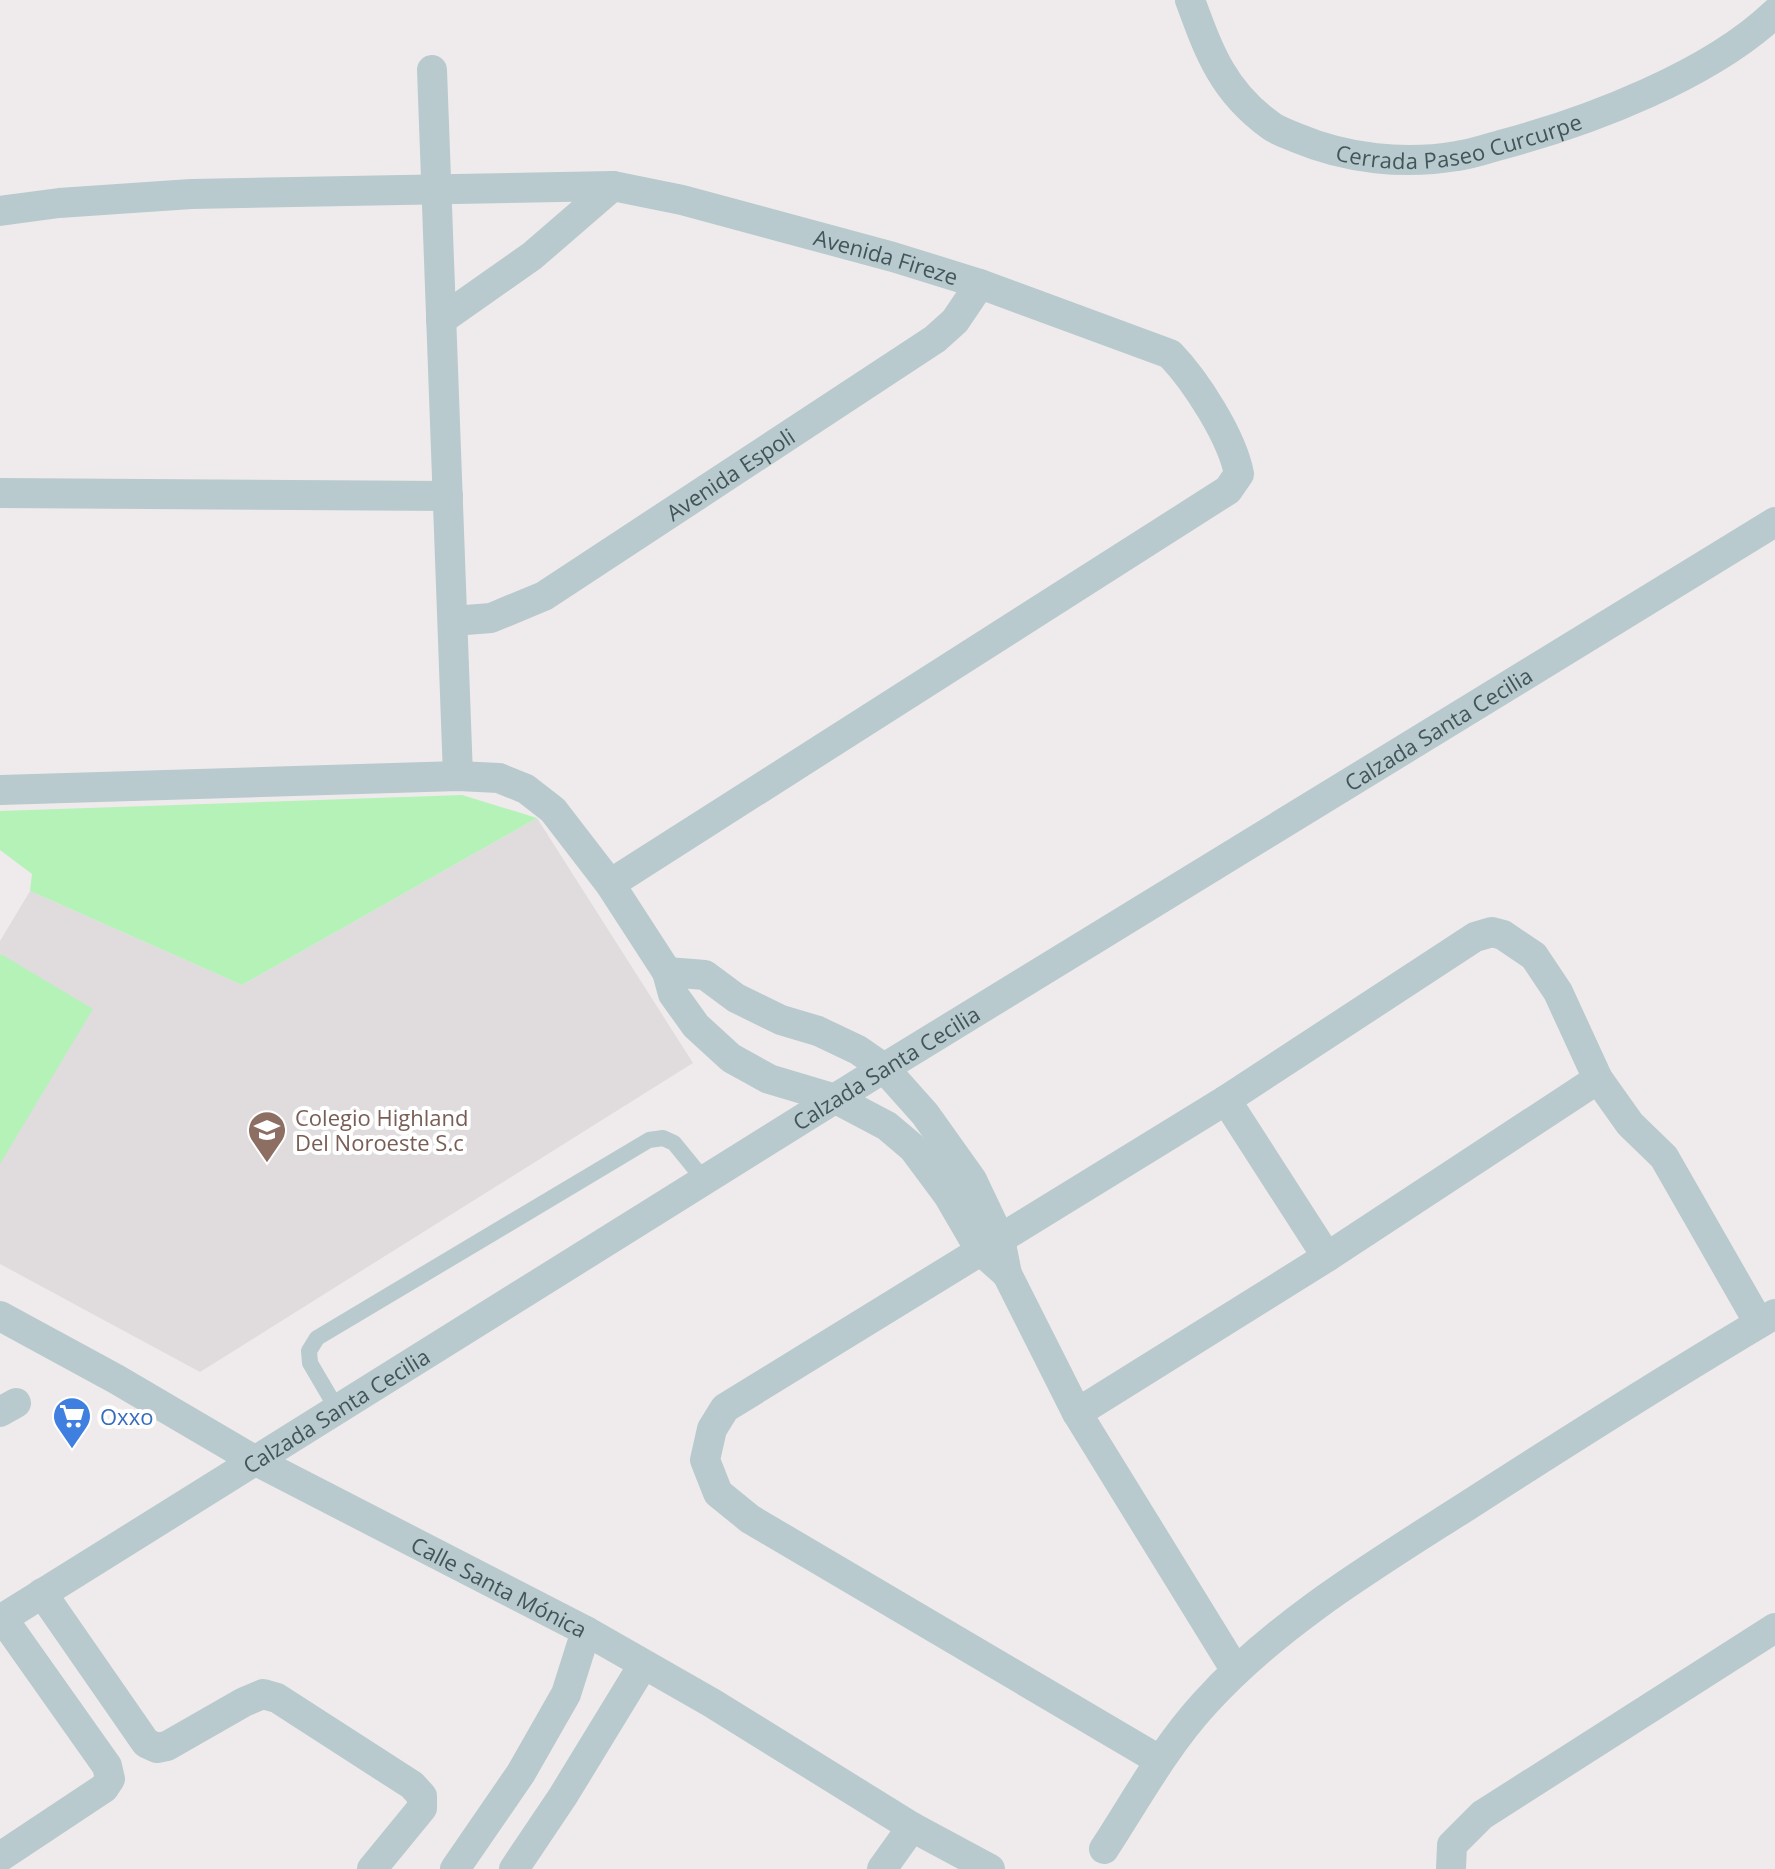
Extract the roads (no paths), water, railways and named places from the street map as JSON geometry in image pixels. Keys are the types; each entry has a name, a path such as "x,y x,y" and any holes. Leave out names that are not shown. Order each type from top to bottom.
{"street":[{"name":"Cerrada Paseo Curcurpe","path":"1190,0 1208,50 1235,95 1272,127 1325,150 1381,160 1457,156 1561,128 1681,76 1754,33 1775,13"},
{"path":"432,70 458,776"},
{"path":"441,320 532,256 613,186"},
{"name":"Avenida Fireze","path":"0,211 59,203 191,194 613,186 682,200 980,284 1170,354 1187,371 1235,453 1239,474 1228,490 610,884"},
{"name":"Avenida Espoli","path":"453,621 491,618 544,596 935,339 955,321 980,284"},
{"path":"0,493 448,496"},
{"name":"Calzada Santa Cecilia","path":"1,1620 884,1068 1775,522"},
{"path":"0,790 458,776 499,778 526,789 553,810 610,884 667,972 673,994 696,1026 731,1058 769,1079 836,1099 887,1126 913,1148 990,1245 1077,1413 1236,1671"},
{"path":"1104,1849 1159,1760 1203,1705 1236,1671 1338,1588 1767,1319 1664,1157 1630,1124 1598,1079 1558,992 1534,956 1503,935 1492,932 1475,937 1226,1100 725,1408 712,1429 705,1460 718,1493 750,1519 1159,1760"},
{"path":"667,972 705,975 736,998 781,1020 841,1040 884,1068 925,1114 972,1180 990,1245"},
{"path":"1077,1413 1327,1257 1598,1079"},
{"path":"1226,1100 1327,1257"},
{"name":"Calle Santa Mónica","path":"0,1316 116,1379 254,1460 586,1631 712,1703 912,1827 990,1869"},
{"path":"42,1593 146,1743 157,1748 167,1746 263,1694 277,1698 412,1785 422,1796 422,1808 372,1869"},
{"path":"0,1857 104,1788 110,1779 107,1766 1,1620"},
{"path":"1451,1869 1452,1845 1482,1815 1775,1628"},
{"path":"464,1866 566,1694 586,1631"},
{"path":"514,1869 643,1665"},
{"path":"521,1773 563,1796"},
{"path":"882,1869 912,1827"}],"lane":[{"path":"337,1409 310,1363 309,1351 317,1338 649,1140 663,1138 674,1143 705,1181"}],"place":[{"name":"Colegio Highland Del Noroeste S.c","path":"267,1164"},
{"name":"Oxxo","path":"72,1450"}]}
